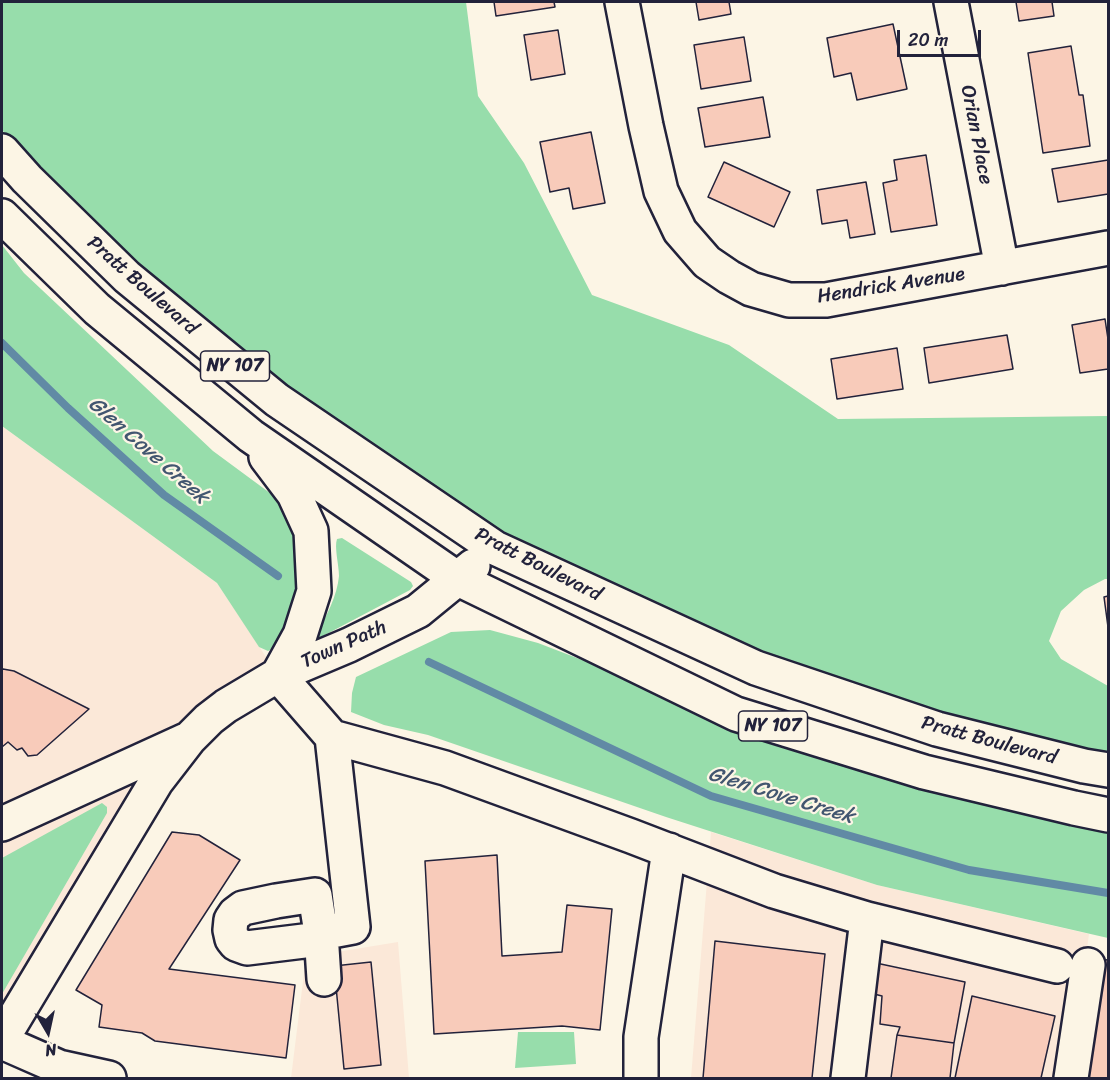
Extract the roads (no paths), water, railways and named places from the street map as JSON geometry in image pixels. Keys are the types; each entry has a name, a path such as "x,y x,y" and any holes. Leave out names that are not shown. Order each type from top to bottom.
{"main road":[{"name":"Hendrick Avenue","path":"622,2 661,191 680,231 707,262 729,278 752,290 789,300 826,300 1108,248"},
{"name":"Orian Place","path":"951,2 1002,268"},
{"name":"Pratt Boulevard","path":"2,151 27,179 127,276 278,400 495,548 756,668 937,729 1108,770"},
{"name":"NY 107","path":"2,216 97,309 251,436 458,579 735,714 924,772 1108,815"},
{"path":"251,436 294,494 311,531 314,591 300,635 278,675 332,737 446,768 774,891 867,919 1072,965 1071,1078"},
{"name":"Town Path","path":"2,1041 28,993 156,782 190,738 209,719 226,706 278,675 349,645 418,611 495,548"},
{"path":"324,979 321,933 353,927 332,737"},
{"name":"Town Path","path":"2,824 190,738"},
{"path":"641,1078 641,1037 669,850"},
{"path":"848,1078 867,919"},
{"path":"2,1041 59,1067 109,1078"}],"waterway":[{"name":"Glen Cove Creek","path":"2,343 68,408 164,495 278,576"},
{"name":"Glen Cove Creek","path":"429,662 711,796 969,870 1108,893"}]}
